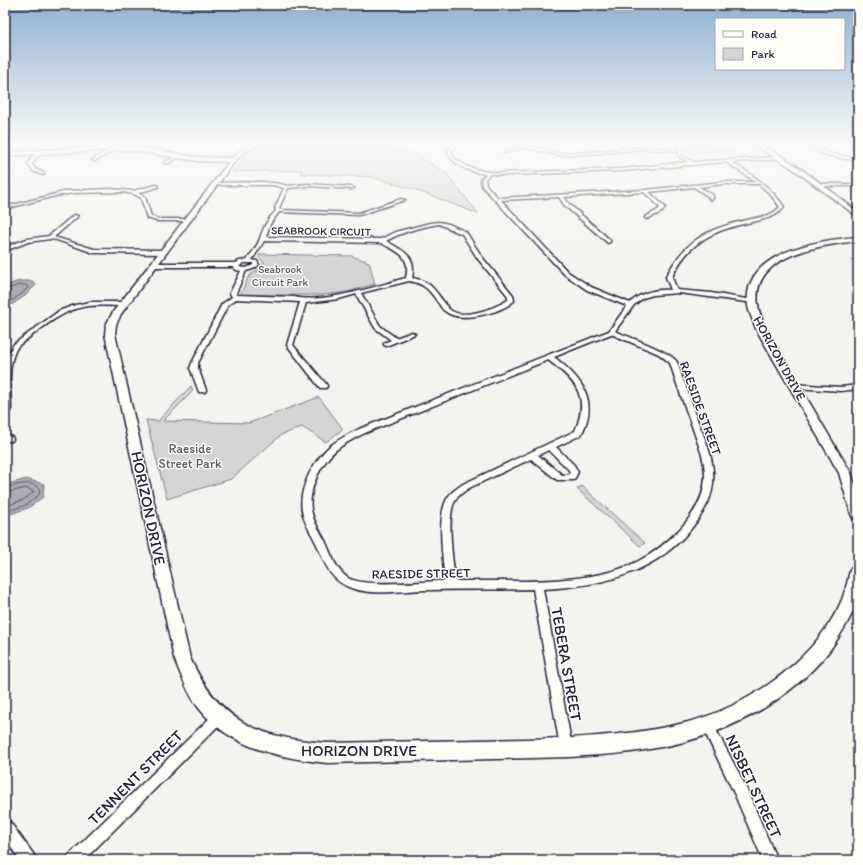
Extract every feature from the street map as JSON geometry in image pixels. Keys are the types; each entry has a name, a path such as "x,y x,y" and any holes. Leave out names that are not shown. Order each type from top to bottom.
{"street":[{"name":"HORIZON DRIVE","path":"215,184 123,304 111,325 112,345 182,658 188,675 204,702 219,717 240,731 258,741 277,747 306,752 326,753 566,748 618,745 654,740 708,726 750,707 772,694 804,667 829,639 842,618 850,600 858,570"},
{"path":"280,184 286,187 308,185 352,188"},
{"path":"484,184 566,273 579,284 598,294 631,305"},
{"path":"497,199 645,191 710,184"},
{"path":"674,290 669,277 674,263 685,250 702,237 725,227 778,213 782,207 779,201 760,184"},
{"path":"818,185 858,185"},
{"path":"818,185 858,215"},
{"path":"85,190 89,186"},
{"path":"5,208 56,194 85,190 120,190 135,192 156,186"},
{"path":"695,186 711,196 711,199"},
{"name":"SEABROOK CIRCUIT","path":"244,270 252,269 256,265 255,262 249,261 258,244 263,239 263,235 273,215 278,211 277,208 286,187"},
{"path":"645,191 663,207 660,211 647,218"},
{"path":"135,192 143,197 149,217 157,220 186,220"},
{"path":"560,195 567,205 608,241"},
{"path":"396,197 411,203"},
{"path":"278,211 359,214 403,200"},
{"path":"51,237 76,216"},
{"path":"202,390 194,368 195,363 225,304 235,298 294,299 303,301 358,293 409,279 427,283 448,310 456,314 480,314 505,305 511,301 511,296 480,258 464,233 448,225 439,223 430,224 397,233 382,241"},
{"path":"5,249 21,242 51,237 94,251 163,252"},
{"name":"SEABROOK CIRCUIT","path":"263,239 382,241 399,249 407,256 411,264 409,279"},
{"name":"HORIZON DRIVE","path":"858,239 816,244 800,248 776,260 759,274 754,286 752,302 755,315 761,329 845,473 858,514"},
{"path":"236,266 241,262 249,261"},
{"path":"152,265 236,266 239,269 244,270 233,293 235,298"},
{"path":"612,332 631,305 641,297 655,292 674,290 752,302"},
{"path":"358,293 377,327 395,340"},
{"path":"303,301 290,345 323,386"},
{"path":"5,413 7,409 7,363 10,354 16,346 61,312 77,306 90,304 123,304"},
{"name":"RAESIDE STREET","path":"612,332 661,352 672,362 708,459 709,484 701,509 682,535 658,556 634,568 608,578 537,585 374,587 356,585 344,580 332,568 311,524 306,506 309,486 320,464 338,444 362,431 612,332"},
{"path":"386,344 412,334"},
{"path":"450,585 446,515 450,501 456,493 466,486 578,433 585,421 586,406 580,386 567,371 549,357"},
{"path":"795,386 841,389 858,387"},
{"path":"532,455 560,478 571,478 574,472 571,467 551,447"},
{"name":"TEBERA STREET","path":"537,585 566,748"},
{"name":"TENNENT STREET","path":"74,860 219,717"},
{"name":"NISBET STREET","path":"708,726 739,788 770,860"},
{"path":"5,827 29,860"}],"green space":[{"path":"397,184 455,184 478,213 476,213"},
{"name":"Seabrook Circuit Park","path":"260,254 352,256 369,262 375,284 347,292 324,295 240,295 249,276 261,268 264,263 259,257"},
{"name":"Raeside Street Park","path":"191,386 193,391 163,421 249,423 319,397 343,429 326,442 302,427 281,435 231,479 167,499 146,420 158,421"},
{"path":"582,486 645,543 640,546 577,489"}],"water":[{"path":"19,281 33,281 36,285 25,296 5,309 5,286"},
{"path":"26,479 44,484 43,497 28,508 5,516 5,485"}]}
